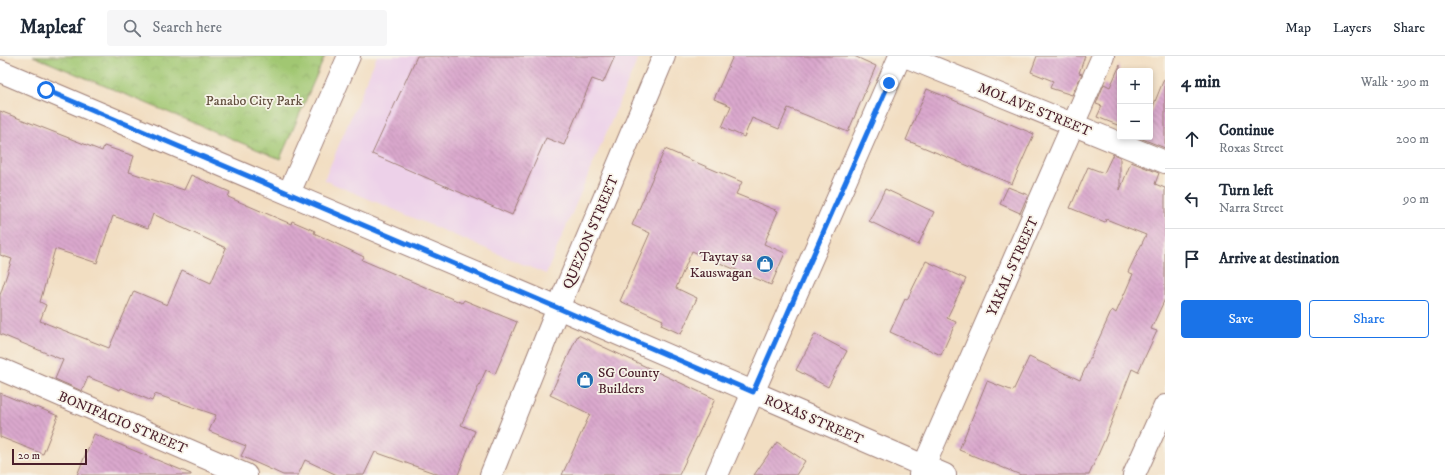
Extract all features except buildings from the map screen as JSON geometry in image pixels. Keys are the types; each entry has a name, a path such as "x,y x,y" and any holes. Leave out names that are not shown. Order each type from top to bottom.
{"street":[{"path":"289,193 349,56"},
{"name":"QUEZON STREET","path":"491,475 558,308 664,56"},
{"path":"717,475 900,56"},
{"name":"MOLAVE STREET","path":"905,56 1165,162"},
{"name":"YAKAL STREET","path":"922,470 1103,56"},
{"name":"ROXAS STREET","path":"0,71 753,392 922,470 945,475"},
{"name":"BONIFACIO STREET","path":"0,369 246,475"},
{"path":"1134,475 1165,406"}],"shaded area":[{"path":"377,56 639,56 546,274 324,180"}],"green space":[{"name":"Panabo City Park","path":"33,56 325,56 280,159"}],"place":[{"name":"Taytay sa Kauswagan","path":"765,264"},
{"name":"SG County Builders","path":"585,380"}],"route":[{"path":"46,90 753,392 889,83"}]}
